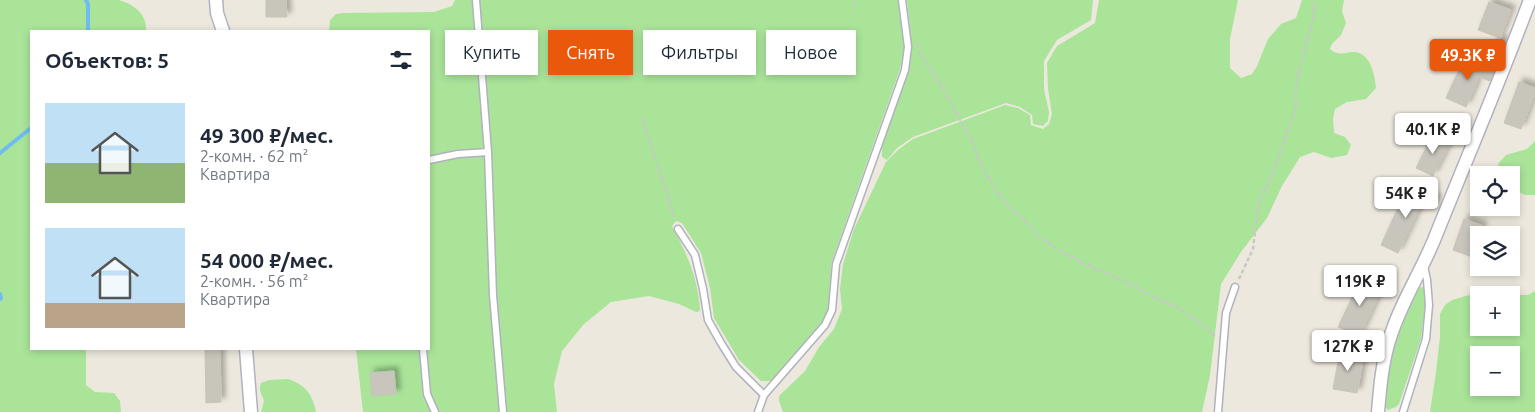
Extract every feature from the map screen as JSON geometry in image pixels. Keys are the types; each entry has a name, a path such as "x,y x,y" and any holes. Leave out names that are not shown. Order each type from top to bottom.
{"street":[{"path":"216,0 217,13 223,30"},
{"path":"1378,412 1381,379 1389,341 1404,303 1424,265 1530,0"},
{"path":"246,350 251,412"}],"lane":[{"path":"476,0 488,152 493,295 503,412"},
{"path":"758,412 764,396 825,325 832,310 836,264 905,70 908,47 902,0"},
{"path":"430,160 458,154 488,152"},
{"path":"678,229 695,255 708,320 736,367 764,396"},
{"path":"1402,412 1426,339 1429,305 1424,265"},
{"path":"1218,412 1226,313 1235,287"},
{"path":"423,350 427,394 435,412"}],"path":[{"path":"853,6 857,0"},
{"path":"1235,287 1253,249 1258,205 1276,165 1296,107 1296,83 1314,18 1315,0"},
{"path":"917,42 919,51 967,132 982,167 1000,197 1042,239 1064,253 1094,268 1153,297 1176,306 1200,322 1223,343"},
{"path":"643,120 678,229"}],"green space":[{"path":"0,0 119,0 139,11 146,25 146,30 30,30 30,350 86,350 86,385 95,392 114,393 120,401 121,412 0,412"},
{"path":"455,0 899,0 905,48 900,69 831,264 830,310 821,325 777,376 770,381 761,381 739,360 714,318 710,288 701,253 682,223 676,221 672,226 691,266 697,287 700,310 696,312 679,304 649,296 611,302 584,324 562,351 554,384 557,412 363,412 356,350 430,350 430,30 329,30 330,20 336,14 343,13 434,12 452,6"},
{"path":"907,0 1093,0 1091,20 1057,40 1044,61 1044,89 1049,112 1048,121 1043,126 1033,124 1032,115 1020,107 1006,103 913,137 897,148 887,160 882,157 884,138 910,64 911,37"},
{"path":"1099,0 1238,0 1230,39 1230,68 1241,78 1252,74 1268,39 1281,24 1296,18 1302,0 1344,0 1342,11 1346,23 1341,35 1332,44 1330,49 1338,53 1358,52 1363,55 1370,64 1374,77 1376,88 1366,99 1347,102 1335,109 1333,119 1334,133 1345,137 1351,145 1347,155 1331,158 1314,152 1300,157 1282,186 1267,218 1241,252 1221,284 1210,375 1202,412 783,412 779,396 805,371 819,347 834,329 842,309 840,289 843,264 854,229 886,162 913,139 1005,105 1018,108 1030,115 1031,125 1043,129 1049,124 1052,114 1048,89 1047,63 1057,46 1095,23"},
{"path":"1535,141 1535,195 1525,195 1520,192 1520,166 1499,166 1498,164 1506,155 1527,149"},
{"path":"1422,287 1425,289 1425,306 1421,339 1399,404 1388,410 1383,404 1392,342 1416,289"},
{"path":"1535,291 1535,412 1430,412 1440,337 1440,314 1445,305 1452,300 1470,295 1470,336 1520,336 1520,295 1528,295"},
{"path":"288,379 304,387 313,400 316,412 261,412 264,401 260,390 261,383 269,380"}],"building":[{"path":"266,0 286,0 287,17 266,17"},
{"path":"1489,2 1511,10 1500,38 1478,30"},
{"path":"1497,38 1505,42 1502,50 1493,47"},
{"path":"1465,57 1494,71 1490,81 1479,77 1466,107 1446,98"},
{"path":"1519,82 1535,88 1535,93 1521,129 1504,123"},
{"path":"1433,134 1450,143 1433,176 1416,168"},
{"path":"1405,185 1437,199 1433,208 1422,203 1398,253 1381,245 1397,210 1407,214 1413,199 1401,193"},
{"path":"1464,219 1483,226 1470,226 1470,256 1453,250"},
{"path":"1361,279 1382,289 1360,335 1338,327"},
{"path":"205,350 220,350 221,402 206,403"},
{"path":"1340,351 1364,355 1357,393 1333,389"},
{"path":"394,371 396,394 372,396 370,373"}],"waterway":[{"path":"86,0 88,4 88,30"},
{"path":"0,153 30,129"},
{"path":"0,294 0,299"}]}
